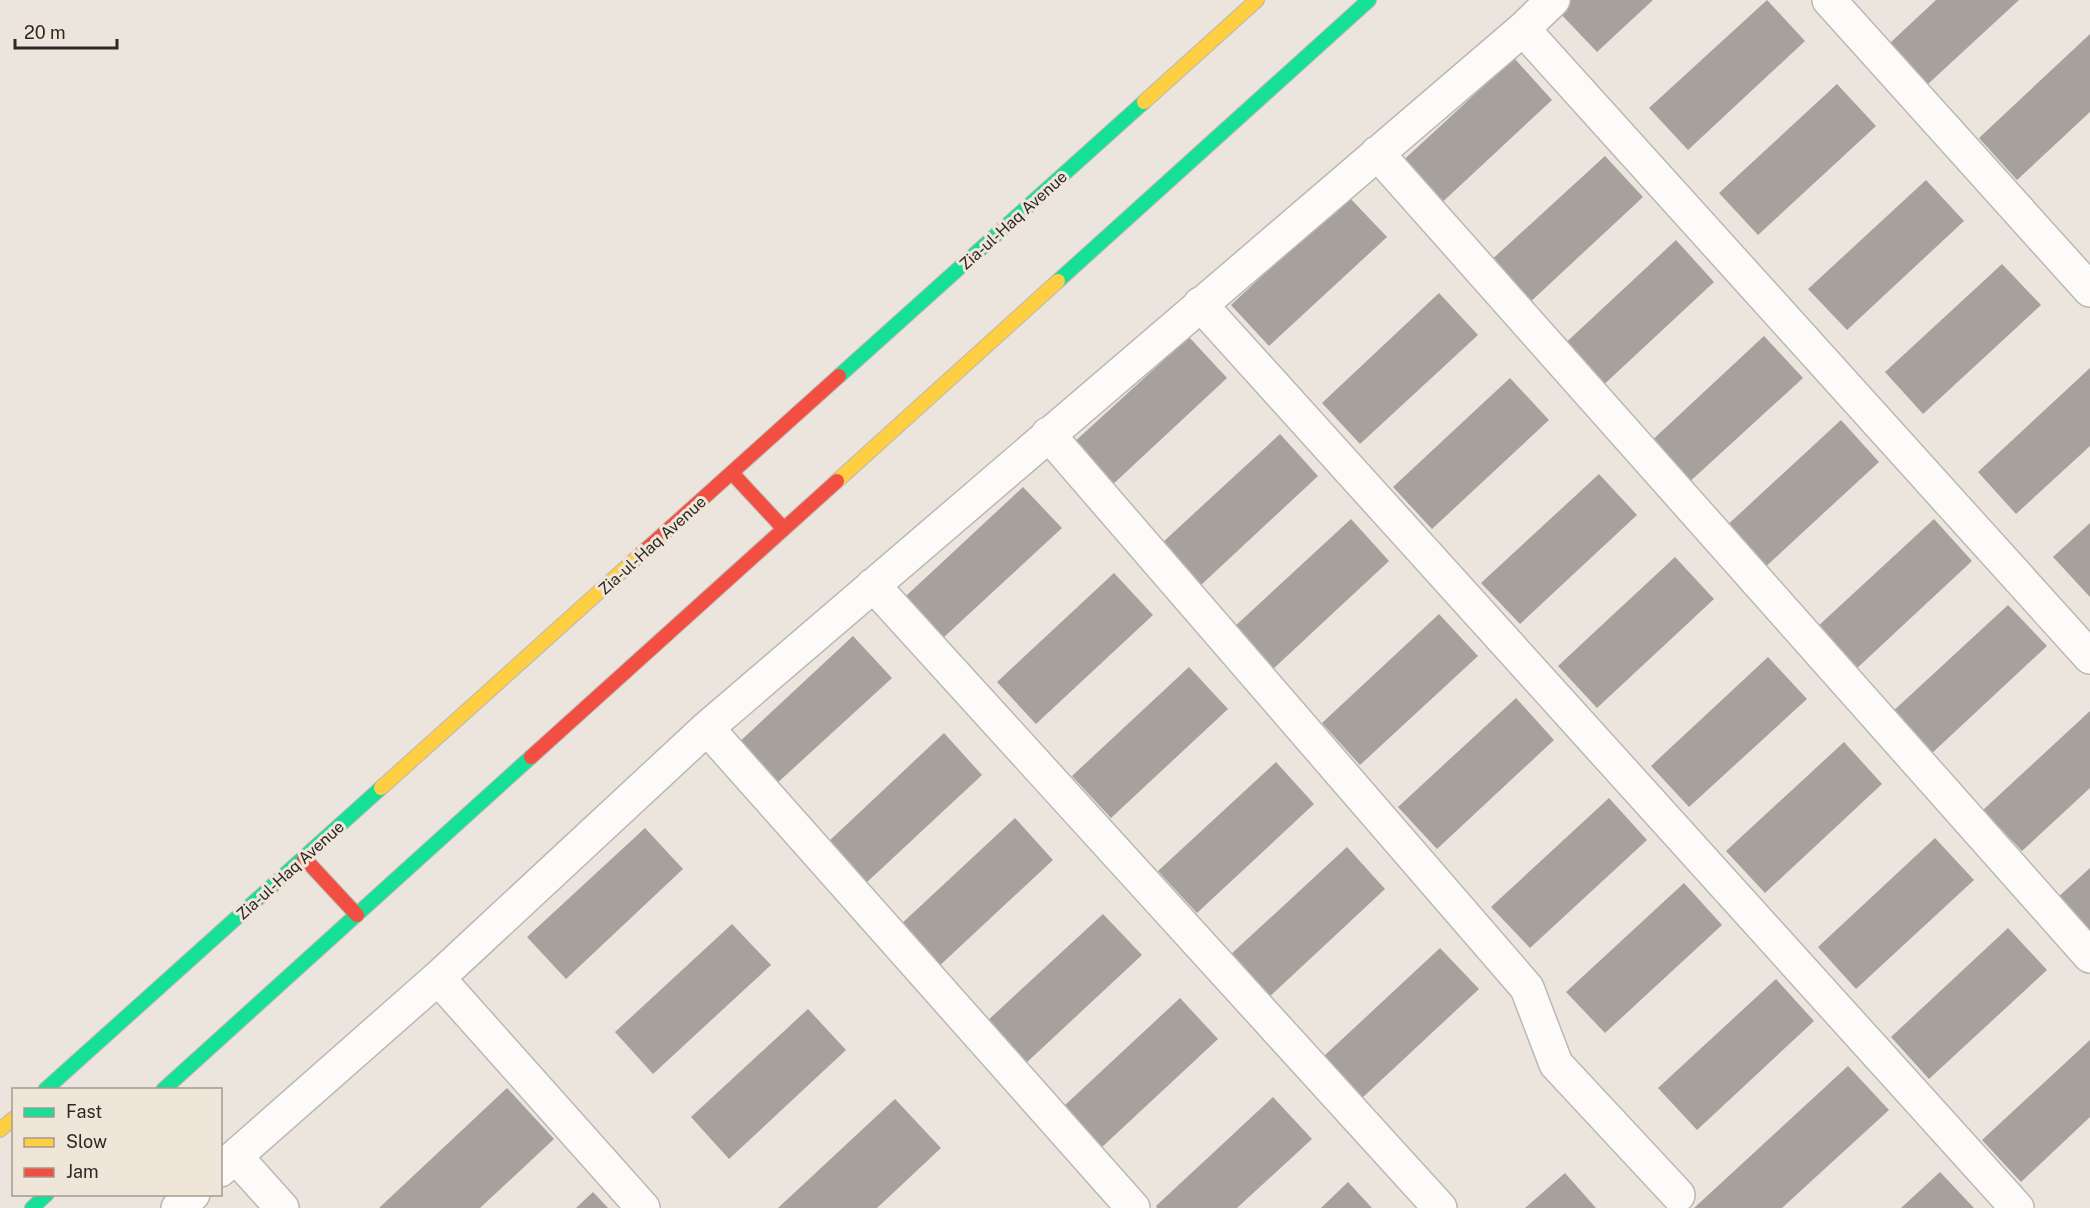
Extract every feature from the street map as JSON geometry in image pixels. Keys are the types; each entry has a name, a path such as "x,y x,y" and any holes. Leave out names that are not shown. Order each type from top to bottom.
{"street":[{"name":"Zia-ul-Haq Avenue","path":"46,1088 1257,0"},
{"path":"165,1088 1369,0"},
{"path":"282,1208 228,1164 438,978 707,728 1523,29 1553,0"},
{"path":"1828,0 2090,290"},
{"path":"1523,29 2090,657"},
{"path":"1377,153 2090,956"},
{"path":"1200,304 2017,1208"},
{"path":"1048,434 1527,988 1556,1064 1678,1195"},
{"path":"732,473 784,530"},
{"path":"873,585 1440,1208"},
{"path":"707,728 1133,1208"},
{"path":"304,858 357,915"},
{"path":"438,978 643,1208"},
{"path":"0,1130 12,1120"},
{"path":"32,1208 45,1196"},
{"path":"178,1208 191,1196"}],"building":[{"path":"1570,0 1653,0 1597,52 1558,11"},
{"path":"1767,0 1805,41 1688,150 1649,108"},
{"path":"1936,0 2019,0 1928,84 1890,43"},
{"path":"2090,34 2090,112 2017,180 1979,138"},
{"path":"1514,58 1552,100 1435,209 1396,167"},
{"path":"1837,84 1876,126 1758,235 1719,193"},
{"path":"1605,156 1643,197 1526,306 1487,264"},
{"path":"1926,180 1964,221 1847,330 1808,289"},
{"path":"1348,196 1387,237 1269,346 1231,305"},
{"path":"1676,240 1714,282 1597,391 1558,350"},
{"path":"2002,264 2041,305 1923,414 1885,372"},
{"path":"1439,293 1478,335 1360,444 1322,403"},
{"path":"1764,336 1803,378 1685,486 1647,445"},
{"path":"1189,337 1227,378 1110,487 1071,445"},
{"path":"2090,368 2090,446 2016,514 1978,472"},
{"path":"1510,378 1549,420 1432,529 1393,487"},
{"path":"1841,420 1879,462 1762,570 1723,529"},
{"path":"1280,434 1318,476 1201,585 1162,543"},
{"path":"1599,474 1637,515 1520,624 1481,583"},
{"path":"1023,487 1062,528 944,637 906,596"},
{"path":"1351,519 1389,561 1272,670 1233,628"},
{"path":"1934,519 1972,561 1855,670 1816,628"},
{"path":"2090,523 2090,597 2053,557"},
{"path":"1675,557 1714,599 1597,708 1558,666"},
{"path":"1114,573 1153,615 1036,724 997,682"},
{"path":"2008,605 2047,646 1930,755 1891,713"},
{"path":"1439,614 1478,656 1360,765 1322,723"},
{"path":"853,636 892,678 774,786 736,745"},
{"path":"1768,657 1807,699 1689,807 1651,766"},
{"path":"1189,667 1228,709 1111,818 1072,776"},
{"path":"1516,698 1554,740 1437,849 1398,807"},
{"path":"2090,711 2090,788 2022,851 1983,810"},
{"path":"944,733 982,775 865,884 827,843"},
{"path":"1844,742 1882,784 1765,893 1726,851"},
{"path":"1276,762 1314,804 1197,913 1158,871"},
{"path":"1609,798 1647,840 1530,948 1491,907"},
{"path":"1015,818 1053,860 936,969 898,927"},
{"path":"645,828 683,869 566,979 527,937"},
{"path":"1935,838 1974,880 1856,989 1818,947"},
{"path":"1347,847 1385,889 1268,998 1229,956"},
{"path":"2090,868 2090,936 2056,899"},
{"path":"1684,883 1722,925 1605,1033 1566,992"},
{"path":"1103,914 1142,955 1025,1064 986,1022"},
{"path":"732,924 771,965 653,1074 615,1032"},
{"path":"2008,928 2047,970 1929,1079 1891,1037"},
{"path":"1440,948 1479,989 1362,1098 1323,1057"},
{"path":"1776,979 1814,1021 1697,1130 1658,1088"},
{"path":"1180,998 1218,1039 1101,1148 1063,1107"},
{"path":"808,1009 846,1050 729,1159 691,1117"},
{"path":"2090,1040 2090,1117 2021,1182 1982,1140"},
{"path":"1848,1066 1889,1110 1782,1208 1694,1208"},
{"path":"507,1088 554,1139 480,1208 379,1208"},
{"path":"1273,1097 1312,1139 1237,1208 1157,1208 1156,1206"},
{"path":"895,1099 941,1148 877,1208 778,1208"},
{"path":"1940,1172 1974,1208 1901,1208"},
{"path":"1565,1173 1596,1208 1525,1208"},
{"path":"1348,1182 1372,1208 1321,1208"},
{"path":"593,1192 608,1208 576,1208"}],"traffic: fast":[{"path":"1058,281 1369,0"},
{"path":"839,376 1144,102"},
{"path":"165,1088 531,757"},
{"path":"47,1088 381,788"},
{"path":"32,1208 45,1196"}],"traffic: slow":[{"path":"1144,102 1257,0"},
{"path":"837,481 1058,281"},
{"path":"381,788 641,554"},
{"path":"0,1130 12,1120"}],"traffic: jam":[{"path":"641,554 839,376"},
{"path":"732,473 784,529"},
{"path":"531,757 837,481"},
{"path":"304,858 357,915"}]}
